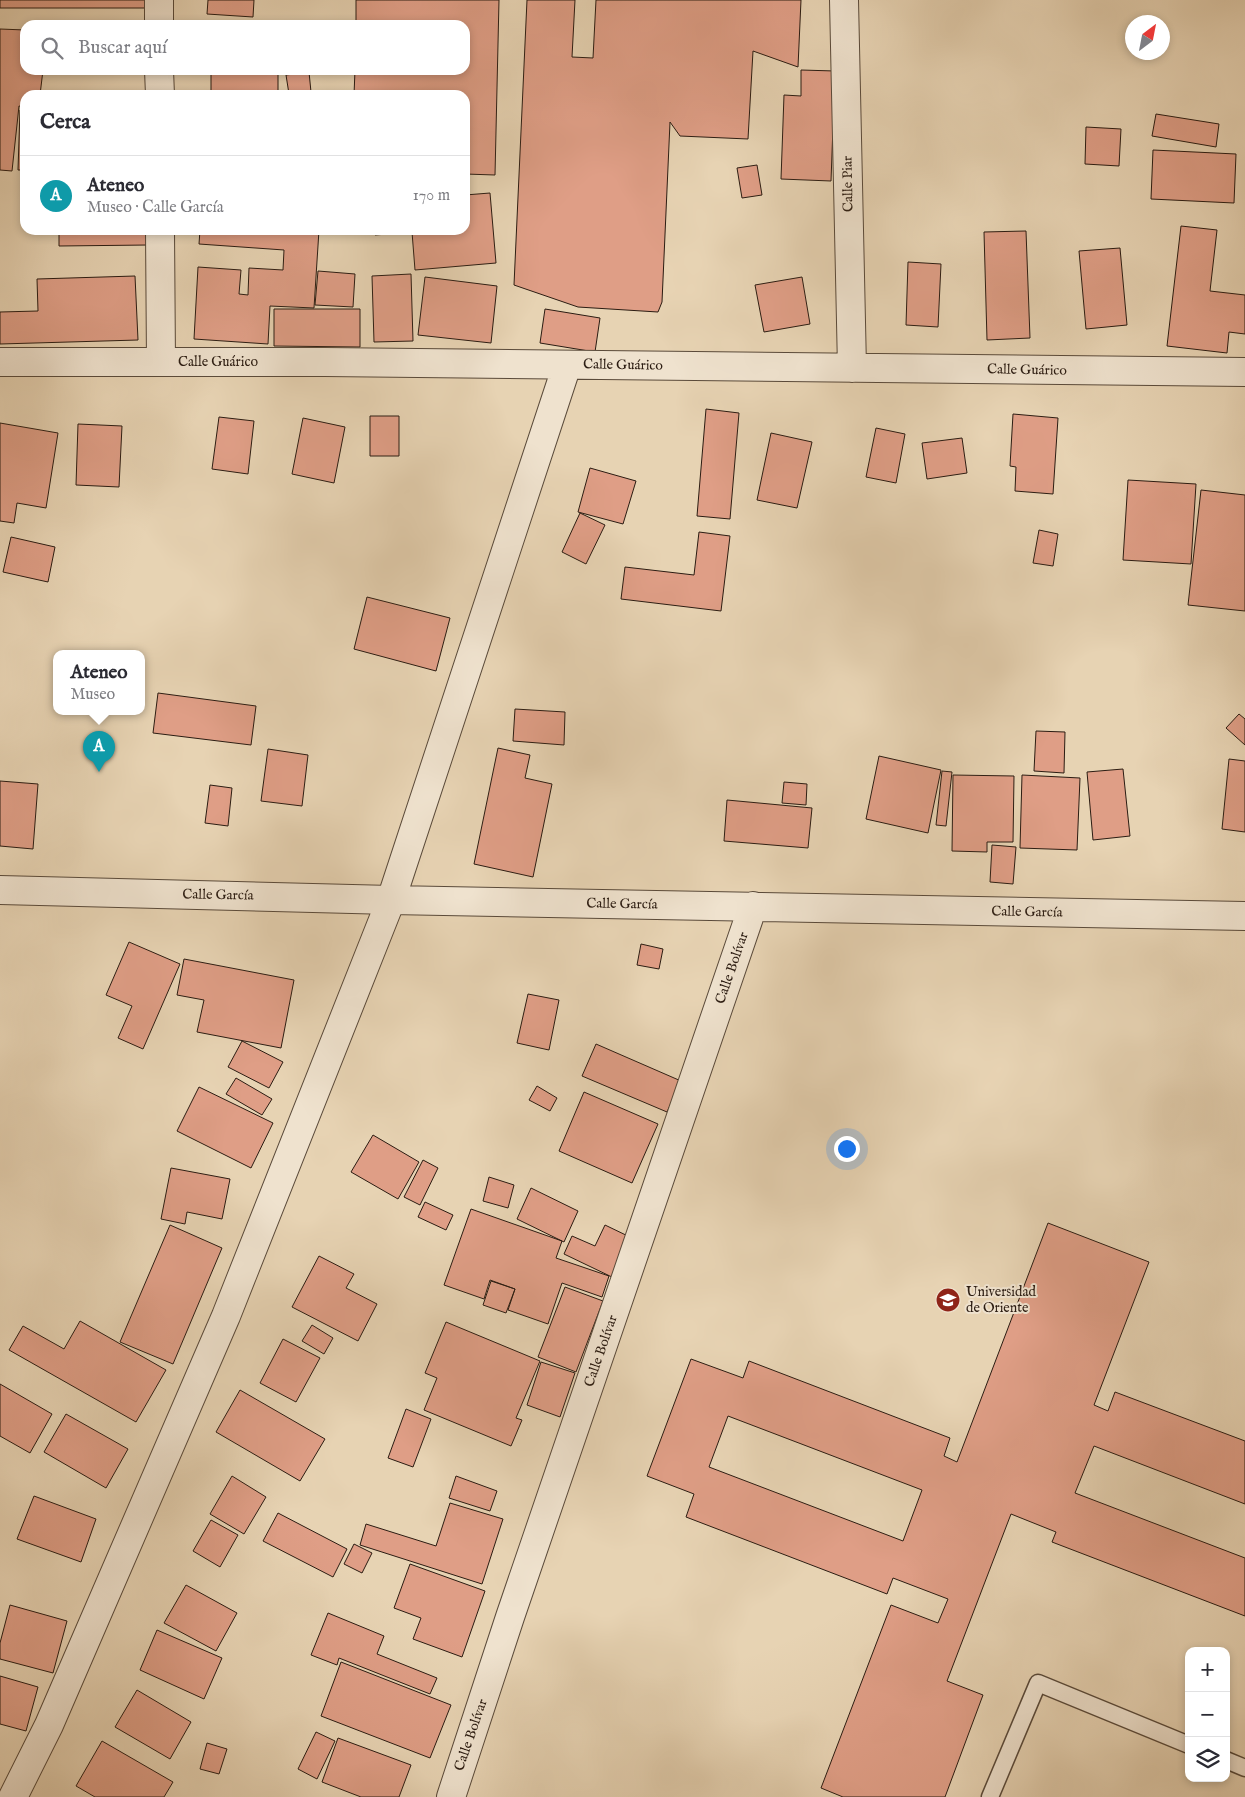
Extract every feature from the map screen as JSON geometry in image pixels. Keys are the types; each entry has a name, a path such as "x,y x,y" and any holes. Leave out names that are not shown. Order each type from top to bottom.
{"street":[{"path":"159,0 159,20"},
{"name":"Calle Piar","path":"844,0 852,368"},
{"path":"159,75 160,90"},
{"path":"160,235 161,362"},
{"name":"Calle Guárico","path":"0,362 567,364 1245,372"},
{"path":"13,1797 49,1725 226,1316 391,900 567,364"},
{"name":"Calle García","path":"0,890 391,900 1245,916"},
{"name":"Calle Bolívar","path":"451,1797 507,1627 753,906"}],"lane":[{"path":"990,1797 1038,1684 1185,1743"},
{"path":"1230,1762 1245,1768"}],"building":[{"path":"0,0 156,0 156,8 0,8"},
{"path":"208,0 254,0 253,17 207,14"},
{"path":"356,0 499,0 495,175 470,174 470,90 354,90 355,75 470,75 470,20 356,20"},
{"path":"527,0 575,0 572,57 593,58 596,0 801,0 798,67 753,51 748,139 680,136 670,122 662,302 658,312 578,307 514,285"},
{"path":"0,29 20,30 20,75 42,75 41,90 20,90 20,106 12,171 0,170"},
{"path":"801,70 835,71 831,181 781,179 784,95 801,96"},
{"path":"211,75 278,75 278,90 211,90"},
{"path":"286,75 309,75 311,90 288,90"},
{"path":"20,110 20,170 18,170"},
{"path":"1156,114 1219,124 1216,147 1152,136"},
{"path":"1086,127 1121,129 1119,166 1085,164"},
{"path":"1153,150 1236,154 1234,203 1151,199"},
{"path":"757,165 762,195 742,198 737,168"},
{"path":"490,193 496,263 415,270 412,235 470,235 470,195"},
{"path":"1181,226 1217,230 1210,291 1245,295 1245,334 1229,332 1227,353 1167,346"},
{"path":"1026,231 1030,338 987,340 984,232"},
{"path":"59,235 148,235 148,245 59,246"},
{"path":"200,235 319,235 314,308 270,306 268,344 194,339 198,267 241,270 239,294 248,295 249,268 283,270 284,250 199,244"},
{"path":"1120,248 1127,325 1086,329 1079,251"},
{"path":"908,262 941,264 938,327 906,325"},
{"path":"318,271 355,274 353,307 315,305"},
{"path":"411,274 413,341 374,342 372,276"},
{"path":"135,276 138,340 0,344 0,312 38,311 37,279"},
{"path":"425,277 497,286 491,343 418,335"},
{"path":"802,277 810,324 764,332 755,285"},
{"path":"274,309 360,309 360,347 274,346"},
{"path":"545,309 600,318 595,352 540,343"},
{"path":"706,409 739,413 730,519 697,516"},
{"path":"1013,414 1058,418 1053,494 1015,491 1016,467 1010,466"},
{"path":"370,416 399,416 399,456 370,456"},
{"path":"219,417 254,421 248,474 212,469"},
{"path":"303,418 345,427 334,483 292,474"},
{"path":"0,423 58,433 46,508 17,503 14,523 0,521"},
{"path":"78,424 122,426 119,487 76,485"},
{"path":"876,428 905,434 896,483 866,477"},
{"path":"771,433 812,442 797,508 757,500"},
{"path":"962,438 967,473 927,479 922,443"},
{"path":"590,468 636,481 623,524 578,512"},
{"path":"1128,480 1196,484 1191,564 1123,560"},
{"path":"1201,490 1245,495 1245,611 1188,605"},
{"path":"580,513 605,525 586,564 562,552"},
{"path":"1039,530 1058,534 1053,566 1033,563"},
{"path":"699,532 730,536 721,611 621,599 625,567 694,575"},
{"path":"11,537 55,547 48,582 3,572"},
{"path":"367,597 450,618 436,671 354,649"},
{"path":"158,693 256,706 251,745 153,733"},
{"path":"515,709 565,712 564,745 513,741"},
{"path":"1239,714 1245,719 1245,745 1226,728"},
{"path":"1036,731 1065,732 1064,773 1034,771"},
{"path":"498,748 530,755 525,778 552,784 533,877 474,864"},
{"path":"268,749 308,755 302,806 261,801"},
{"path":"879,756 941,770 928,833 866,819"},
{"path":"1229,759 1245,761 1245,832 1222,829"},
{"path":"1123,769 1130,836 1093,840 1087,772"},
{"path":"942,771 952,772 946,826 936,825"},
{"path":"953,775 1014,776 1013,842 987,842 987,852 952,851"},
{"path":"1022,775 1080,778 1077,850 1020,848"},
{"path":"0,781 38,784 33,849 0,846"},
{"path":"784,782 807,784 806,805 782,803"},
{"path":"210,785 232,788 228,826 205,823"},
{"path":"727,800 812,808 808,848 724,841"},
{"path":"992,845 1016,847 1013,884 990,882"},
{"path":"129,942 180,964 143,1049 118,1038 132,1006 106,995"},
{"path":"641,944 663,949 659,969 637,965"},
{"path":"184,959 294,980 281,1048 197,1032 204,1000 177,995"},
{"path":"528,994 559,1000 549,1050 517,1043"},
{"path":"242,1041 283,1062 269,1088 228,1067"},
{"path":"596,1044 681,1081 667,1112 582,1076"},
{"path":"236,1078 272,1099 262,1115 226,1094"},
{"path":"537,1086 557,1098 550,1111 529,1100"},
{"path":"199,1087 273,1123 251,1168 177,1131"},
{"path":"584,1092 658,1124 632,1183 559,1151"},
{"path":"373,1135 419,1162 398,1199 351,1172"},
{"path":"423,1160 438,1168 420,1205 404,1197"},
{"path":"171,1168 230,1179 222,1219 187,1212 185,1224 161,1219"},
{"path":"489,1177 514,1185 508,1208 483,1201"},
{"path":"531,1188 578,1211 564,1242 517,1219"},
{"path":"425,1202 453,1215 446,1230 418,1217"},
{"path":"471,1209 562,1241 556,1258 609,1276 602,1297 562,1283 548,1324 508,1310 515,1289 490,1280 484,1299 444,1285"},
{"path":"1048,1223 1149,1262 1094,1405 1108,1411 1115,1392 1245,1441 1245,1504 1094,1446 1075,1493 1245,1558 1245,1616 1052,1542 1056,1532 1011,1514 947,1681 983,1695 945,1797 843,1797 821,1788 891,1605 938,1623 948,1599 893,1578 887,1594 686,1517 694,1494 647,1476 691,1359 743,1378 749,1361 950,1438 944,1456 957,1462","holes":["728,1416 922,1490 903,1541 709,1467"]},
{"path":"170,1225 222,1248 173,1364 120,1342"},
{"path":"605,1225 632,1238 614,1278 564,1254 572,1236 595,1246"},
{"path":"319,1256 354,1274 346,1288 377,1304 358,1341 292,1307"},
{"path":"491,1281 515,1289 506,1313 483,1305"},
{"path":"565,1287 603,1301 576,1372 538,1357"},
{"path":"80,1321 166,1370 136,1422 9,1350 23,1326 64,1349"},
{"path":"446,1322 540,1361 516,1418 522,1420 511,1446 424,1410 437,1378 425,1373"},
{"path":"312,1325 333,1338 324,1354 302,1341"},
{"path":"283,1339 320,1358 296,1402 260,1383"},
{"path":"541,1362 575,1373 560,1417 527,1405"},
{"path":"0,1384 52,1414 30,1453 0,1436"},
{"path":"240,1390 325,1439 300,1481 216,1432"},
{"path":"406,1409 431,1419 413,1467 388,1458"},
{"path":"66,1414 128,1449 106,1488 44,1452"},
{"path":"232,1476 266,1497 244,1534 210,1514"},
{"path":"456,1476 497,1491 490,1511 449,1498"},
{"path":"34,1496 96,1519 81,1562 17,1539"},
{"path":"450,1503 503,1519 482,1584 360,1545 366,1524 436,1546"},
{"path":"278,1513 347,1549 333,1577 263,1541"},
{"path":"211,1520 238,1535 220,1567 193,1551"},
{"path":"354,1544 372,1553 362,1573 344,1564"},
{"path":"410,1564 485,1591 462,1657 413,1639 421,1618 394,1608"},
{"path":"186,1585 237,1613 216,1651 164,1623"},
{"path":"10,1605 67,1621 53,1673 0,1659 0,1643"},
{"path":"328,1613 384,1636 377,1654 437,1678 430,1694 339,1658 337,1665 311,1655"},
{"path":"157,1630 222,1658 204,1699 140,1670"},
{"path":"341,1662 451,1705 430,1758 321,1716"},
{"path":"0,1676 38,1687 26,1731 0,1724"},
{"path":"137,1690 191,1722 170,1759 115,1727"},
{"path":"316,1732 335,1741 317,1779 298,1769"},
{"path":"338,1738 411,1765 399,1797 361,1797 322,1782"},
{"path":"102,1741 173,1782 164,1797 95,1797 76,1786"},
{"path":"207,1743 227,1749 219,1774 200,1769"}],"place":[{"name":"Ateneo","path":"99,772"},
{"name":"Universidad de Oriente","path":"948,1300"}]}
